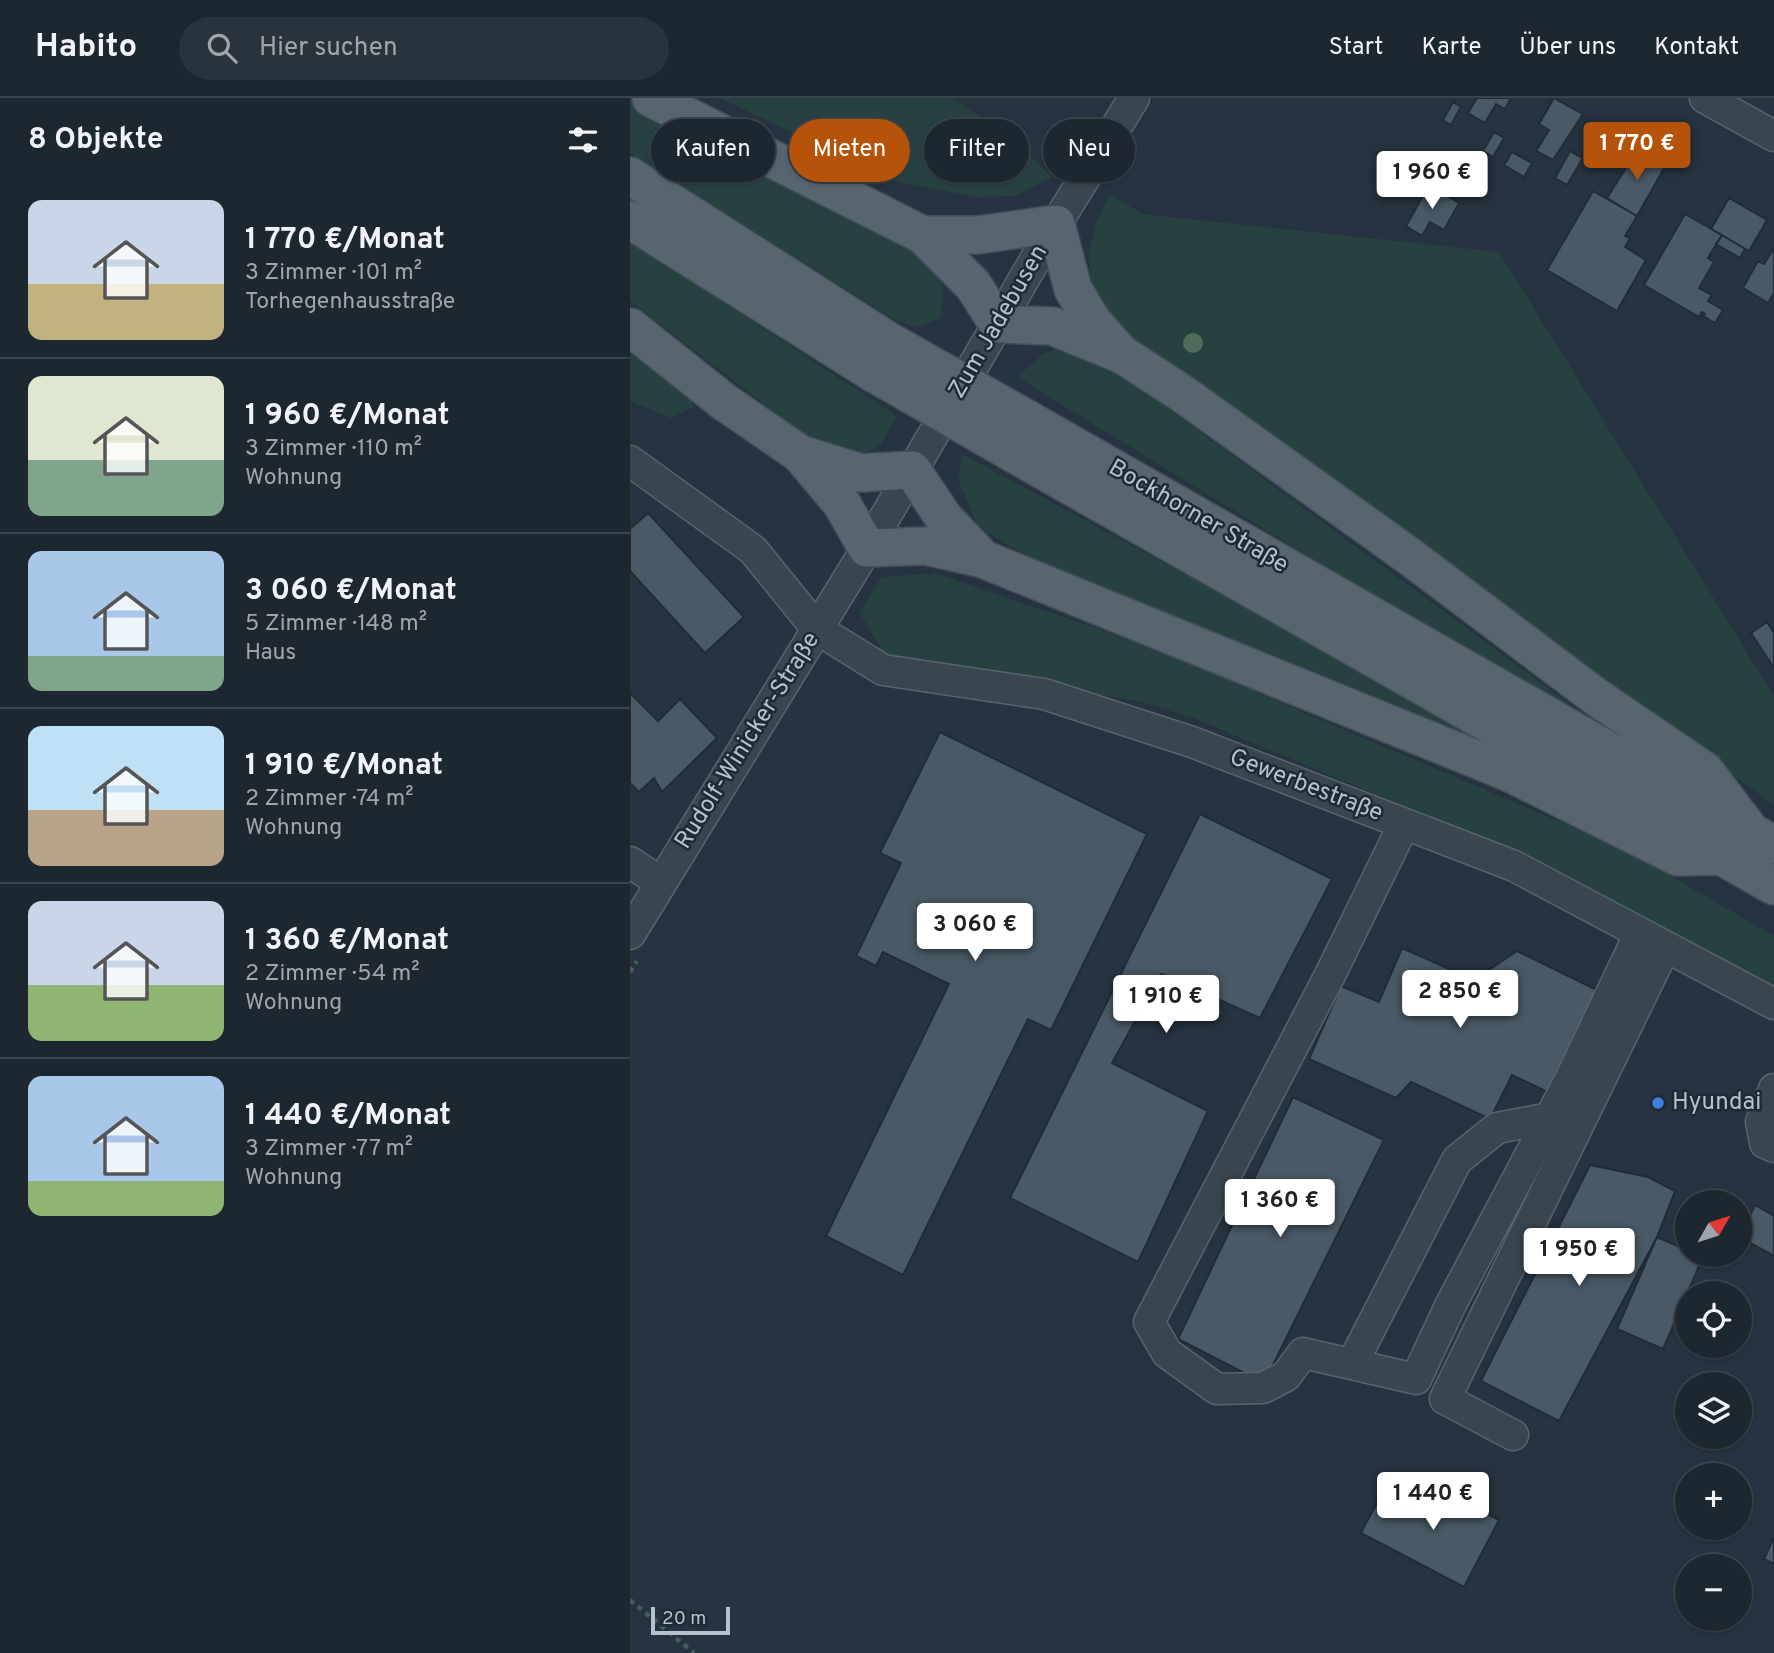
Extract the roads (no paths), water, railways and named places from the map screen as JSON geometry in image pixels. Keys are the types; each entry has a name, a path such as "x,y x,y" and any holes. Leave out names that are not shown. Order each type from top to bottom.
{"main road":[{"path":"651,98 923,234 973,285 998,324 1052,326 1122,355 1184,394 1409,556 1595,696 1704,771 1761,837"},
{"name":"Bockhorner Straße","path":"630,176 1011,452 1774,886"},
{"name":"Bockhorner Straße","path":"630,219 884,358 1029,420 1761,837"},
{"path":"923,234 978,235 1056,224 1073,289 1092,321 1122,355"},
{"path":"630,327 723,401 800,454 842,505 867,548 926,546 983,559 1510,773 1678,857 1725,856"},
{"path":"800,454 861,473 912,470 944,518 983,559"}],"street":[{"name":"Zum Jadebusen","path":"867,548 1056,224 1134,98"},
{"path":"1705,98 1774,136"},
{"name":"Gewerbestraße","path":"630,461 753,550 817,629 883,670 1044,694 1192,742 1514,866 1774,1004"},
{"name":"Rudolf-Winicker-Straße","path":"630,934 867,548"},
{"path":"1404,824 1330,975 1149,1322 1167,1353 1217,1389 1263,1388 1286,1376 1303,1353 1416,1379 1451,1304 1550,1118 1653,940"},
{"path":"630,862 661,883"},
{"path":"1513,1435 1445,1399 1653,940"},
{"path":"1774,1090 1761,1122 1765,1143 1774,1147"},
{"path":"1352,1364 1457,1160 1497,1128 1550,1118"}],"place":[{"name":"Hyundai","path":"1658,1103"}]}
